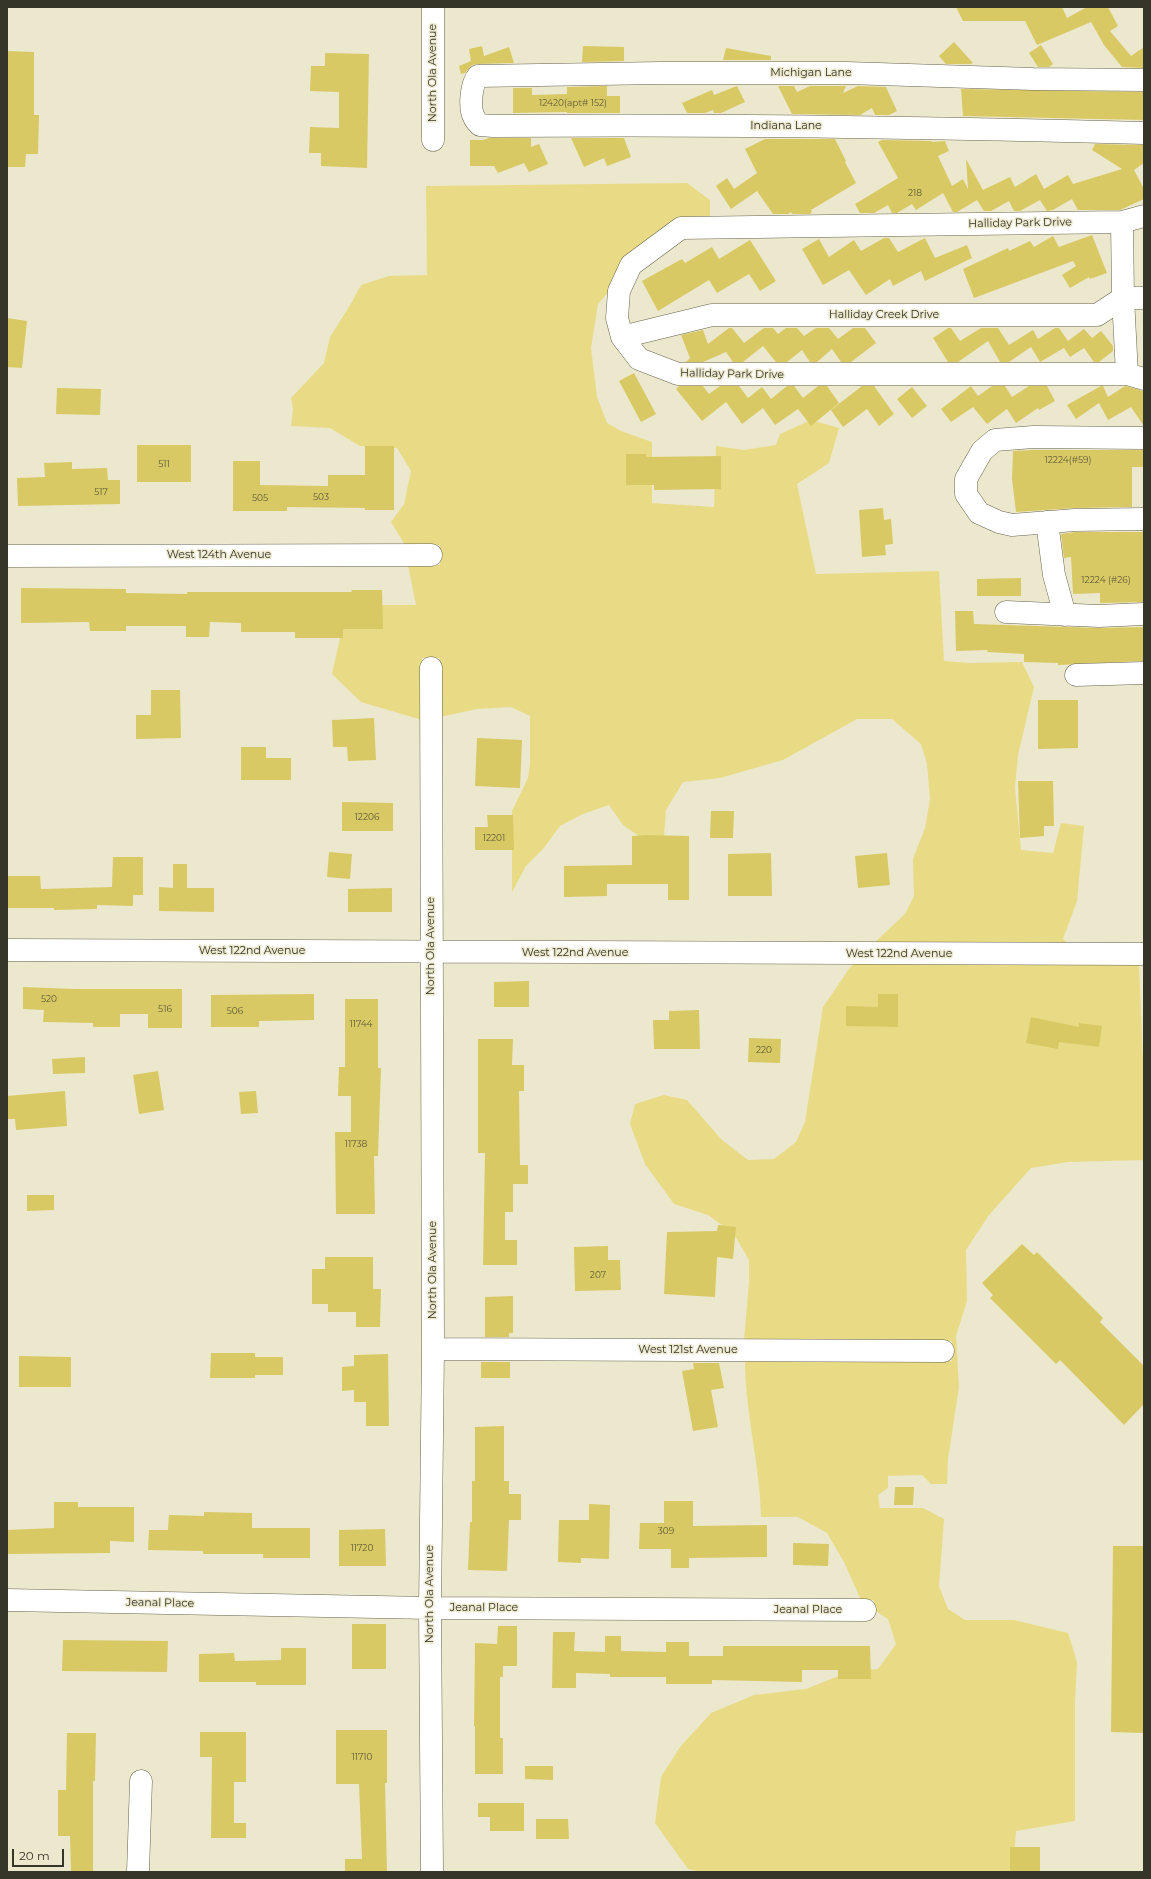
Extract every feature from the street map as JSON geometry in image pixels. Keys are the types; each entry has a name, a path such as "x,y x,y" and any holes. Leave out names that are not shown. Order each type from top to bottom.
{"street":[{"name":"North Ola Avenue","path":"433,7 433,140"},
{"name":"Michigan Lane","path":"478,76 661,73 847,73 1032,79 1144,80"},
{"name":"Indiana Lane","path":"478,76 474,81 472,93 473,117 480,125 944,128 1144,133"},
{"name":"Halliday Park Drive","path":"1136,377 678,374 639,359 622,337 617,318 619,291 631,265 682,228 1122,222 1144,216"},
{"path":"1122,222 1123,298 1136,377"},
{"path":"1123,298 1144,298"},
{"name":"Halliday Creek Drive","path":"622,337 712,314 1097,315 1123,298"},
{"path":"1144,438 1025,438 995,440 982,451 966,479 966,494 979,513 999,522 1012,525 1075,520 1144,519"},
{"path":"1047,522 1054,575 1065,615"},
{"name":"West 124th Avenue","path":"7,556 431,555"},
{"path":"1006,612 1099,616 1144,614"},
{"name":"North Ola Avenue","path":"431,668 433,1349 430,1608 432,1872"},
{"path":"1076,675 1144,674"},
{"name":"West 122nd Avenue","path":"7,950 1144,954"},
{"name":"West 121st Avenue","path":"433,1349 943,1351"},
{"name":"Jeanal Place","path":"7,1600 430,1608 865,1610"},
{"path":"138,1872 141,1781"}],"shaded area":[{"path":"687,183 710,200 710,217 611,289 598,304 591,348 597,397 607,423 621,431 652,442 652,503 714,507 716,446 744,450 776,445 780,434 811,420 839,428 829,463 797,484 816,574 939,571 944,661 971,663 1022,662 1034,687 1018,755 1015,787 1021,850 1053,853 1061,823 1084,826 1077,901 1063,939 1069,944 874,943 905,914 914,896 913,859 925,828 930,799 927,764 921,744 892,719 857,719 783,760 720,778 683,782 666,810 664,836 652,845 623,825 609,805 583,814 560,826 543,849 526,866 512,892 512,811 528,778 530,764 530,716 511,707 477,709 440,717 440,658 422,658 422,720 361,702 332,674 343,625 365,605 416,605 408,565 440,565 440,545 405,545 391,522 404,504 411,471 397,448 360,446 330,428 291,426 293,409 291,398 324,363 330,337 361,285 389,276 427,275 426,186"},
{"path":"854,963 1139,964 1144,1083 1144,1160 1068,1162 1031,1168 989,1215 966,1250 967,1301 956,1336 959,1387 948,1459 947,1484 931,1484 922,1475 888,1476 888,1488 878,1495 880,1508 923,1508 944,1519 939,1586 948,1609 965,1620 1014,1620 1068,1633 1077,1662 1075,1702 1075,1821 1016,1831 1013,1872 700,1872 688,1869 655,1823 661,1777 680,1747 711,1713 754,1695 806,1689 851,1671 878,1669 896,1644 888,1619 874,1610 874,1600 861,1600 844,1562 827,1533 798,1517 761,1517 758,1478 747,1399 745,1360 952,1361 952,1341 744,1340 749,1283 749,1260 734,1234 708,1215 674,1204 645,1164 630,1124 635,1104 664,1095 687,1100 722,1140 748,1160 774,1159 796,1142 805,1122 823,1007"}],"building":[{"path":"956,7 1062,7 1067,18 1087,7 1108,7 1118,26 1110,31 1131,56 1144,47 1144,68 1122,67 1104,45 1091,22 1037,45 1025,21 963,21"},
{"path":"954,42 973,63 946,64 939,56"},
{"path":"1041,45 1053,64 1049,67 1038,67 1029,53"},
{"path":"482,46 484,56 509,47 514,63 472,65 465,73 461,74 459,66 471,61 469,49"},
{"path":"583,46 624,47 624,61 582,62"},
{"path":"726,48 771,56 771,60 723,60"},
{"path":"7,51 34,52 34,115 39,115 38,154 26,154 25,167 7,167"},
{"path":"325,53 369,54 367,168 321,166 321,153 309,153 310,127 339,128 339,92 310,91 311,66 325,66"},
{"path":"607,86 607,96 620,96 620,113 513,113 513,88 532,88 532,95 567,94 567,87"},
{"path":"737,86 745,102 721,113 714,113 713,110 705,113 687,113 682,103 712,90 714,95"},
{"path":"778,86 794,86 797,92 810,86 846,86 843,93 858,86 886,87 897,111 889,115 875,115 872,108 860,115 792,114"},
{"path":"961,89 1144,92 1144,120 963,116"},
{"path":"489,138 531,138 531,147 539,144 548,164 529,172 524,163 498,173 494,166 470,166 470,140 483,140"},
{"path":"571,138 624,138 631,157 607,166 604,158 584,167"},
{"path":"765,139 835,139 856,183 811,210 812,212 810,214 792,214 791,212 788,214 773,214 757,191 731,209 716,186 727,178 734,189 757,173 745,149"},
{"path":"882,140 932,142 945,141 949,151 938,156 952,186 963,179 968,189 966,159 983,190 1010,177 1015,187 1036,174 1044,189 1068,175 1073,184 1122,169 1092,150 1095,144 1144,145 1144,163 1134,170 1144,189 1144,199 1120,210 1078,210 1072,199 1053,210 1047,211 1040,200 1020,211 1014,211 1009,201 991,211 984,211 977,200 957,212 953,212 943,193 916,210 912,204 897,213 892,213 888,205 874,213 860,213 855,204 898,178 878,142"},
{"path":"1092,235 1107,273 1090,279 1089,277 1070,288 1062,275 1076,266 1073,261 974,298 963,269 1008,248 1009,251 1030,241 1034,247 1053,236 1059,247"},
{"path":"884,238 889,238 898,252 925,238 935,258 967,245 972,258 925,281 921,271 893,286 890,279 866,295 849,270 823,285 802,249 819,239 829,257 854,240 861,251"},
{"path":"750,240 776,281 760,291 749,274 717,293 709,280 658,311 642,281 682,259 685,263 712,247 719,259"},
{"path":"7,318 27,321 22,368 7,367"},
{"path":"729,328 732,328 744,343 764,328 773,328 778,334 786,328 797,328 804,336 816,328 829,328 838,339 853,328 865,328 876,343 851,362 841,362 832,349 817,362 810,362 802,350 787,362 776,362 763,346 743,362 733,362 726,352 703,362 686,362 690,358 681,335 703,330 708,344"},
{"path":"948,328 951,328 960,341 981,328 998,328 1009,345 1033,330 1038,339 1055,328 1059,328 1068,341 1084,329 1092,338 1101,331 1113,346 1113,351 1099,362 1094,362 1084,348 1070,357 1064,348 1040,362 1031,347 1009,362 1000,362 988,341 958,362 948,362 933,338"},
{"path":"634,373 656,414 641,422 619,381"},
{"path":"679,386 703,386 709,394 720,386 739,386 748,398 762,387 771,399 787,386 794,386 803,398 818,386 827,386 839,403 811,426 798,409 775,425 763,408 742,424 726,402 702,421 676,389"},
{"path":"862,386 874,386 894,414 879,426 867,409 843,427 831,410"},
{"path":"971,386 978,396 992,386 1005,386 1012,397 1029,386 1047,386 1055,401 1039,410 1038,408 1016,423 1007,409 987,424 973,407 951,422 941,409"},
{"path":"1103,386 1108,397 1125,386 1143,391 1144,426 1131,407 1108,420 1099,403 1076,419 1067,405"},
{"path":"912,387 927,406 912,418 897,399"},
{"path":"57,388 101,389 100,415 56,414"},
{"path":"137,445 191,445 191,482 137,482"},
{"path":"365,446 394,446 394,510 287,507 287,511 233,511 233,461 260,461 260,485 328,486 328,475 365,475"},
{"path":"1144,450 1144,467 1132,467 1132,507 1075,508 1016,512 1012,479 1013,451"},
{"path":"626,454 646,454 646,457 721,456 721,489 654,490 654,485 626,485"},
{"path":"72,462 72,469 107,468 108,480 120,480 120,504 18,506 17,478 45,477 44,463"},
{"path":"883,508 884,520 891,519 893,544 885,545 886,555 862,557 859,510"},
{"path":"1076,532 1144,532 1144,602 1100,603 1100,593 1073,594 1071,557 1064,558 1061,534"},
{"path":"1021,578 1021,596 977,596 977,579"},
{"path":"21,588 126,589 126,593 187,594 187,592 352,592 351,590 382,590 383,629 343,629 343,638 295,638 295,632 241,632 241,623 210,622 209,637 186,637 186,626 126,626 126,631 90,631 89,622 21,623"},
{"path":"955,611 973,611 974,624 1098,628 1144,627 1144,661 1058,665 1058,663 1024,662 1024,654 987,652 988,650 956,651"},
{"path":"151,690 180,690 181,738 136,739 136,715 151,715"},
{"path":"1038,700 1078,700 1078,748 1038,749"},
{"path":"374,718 376,760 348,761 347,747 333,747 332,720"},
{"path":"477,738 522,740 520,788 475,786"},
{"path":"241,747 266,747 266,758 291,758 291,780 241,780"},
{"path":"1018,781 1053,781 1054,826 1044,826 1044,836 1020,838"},
{"path":"342,802 393,803 393,831 342,831"},
{"path":"711,811 734,811 733,838 710,838"},
{"path":"487,815 513,815 514,850 475,850 475,827 488,827"},
{"path":"632,836 689,836 689,900 668,900 668,884 607,884 607,896 564,897 564,866 632,865"},
{"path":"329,852 352,854 350,879 327,877"},
{"path":"771,853 772,896 728,896 728,854"},
{"path":"887,853 890,885 858,888 855,856"},
{"path":"113,857 143,857 143,895 133,895 133,906 97,905 97,909 54,910 54,908 7,908 7,876 40,876 41,889 112,887"},
{"path":"173,864 187,864 187,888 214,888 214,912 159,911 159,887 173,888"},
{"path":"392,888 392,912 348,912 348,889"},
{"path":"529,981 529,1007 494,1007 494,982"},
{"path":"23,987 75,989 182,989 182,1028 148,1028 148,1014 120,1014 120,1027 93,1027 93,1023 43,1022 44,1010 23,1009"},
{"path":"314,994 314,1020 259,1021 259,1027 211,1027 211,995"},
{"path":"878,994 898,994 898,1027 846,1026 846,1006 878,1007"},
{"path":"345,999 378,999 378,1068 381,1068 378,1156 374,1156 375,1214 336,1214 335,1132 351,1132 351,1096 338,1096 339,1067 345,1067"},
{"path":"699,1010 700,1049 654,1049 653,1020 669,1020 669,1011"},
{"path":"1031,1017 1079,1027 1079,1023 1102,1026 1099,1047 1059,1042 1058,1049 1026,1043"},
{"path":"749,1038 781,1039 780,1063 748,1062"},
{"path":"478,1039 513,1039 512,1065 524,1065 524,1091 519,1091 520,1165 528,1165 528,1184 513,1184 513,1212 505,1212 505,1240 517,1240 517,1265 483,1265 485,1153 478,1153"},
{"path":"85,1057 85,1073 53,1074 52,1059"},
{"path":"158,1071 164,1110 139,1114 133,1075"},
{"path":"65,1091 67,1126 16,1130 15,1119 7,1119 7,1096"},
{"path":"256,1091 258,1113 241,1114 239,1092"},
{"path":"27,1195 54,1195 54,1210 27,1211"},
{"path":"718,1225 736,1227 733,1259 717,1257 715,1297 664,1294 667,1232 717,1231"},
{"path":"1022,1244 1034,1255 1037,1252 1103,1318 1100,1322 1144,1366 1144,1404 1124,1425 1060,1360 1056,1364 990,1298 993,1295 982,1283"},
{"path":"608,1246 608,1260 620,1260 621,1290 575,1291 574,1247"},
{"path":"325,1257 373,1257 373,1289 381,1289 380,1327 356,1327 356,1312 328,1312 328,1304 312,1304 312,1269 325,1269"},
{"path":"513,1296 513,1333 509,1333 509,1337 485,1337 485,1297"},
{"path":"211,1353 255,1353 255,1357 283,1357 283,1375 255,1375 255,1378 210,1378"},
{"path":"388,1354 389,1426 366,1426 366,1402 354,1402 354,1390 342,1391 342,1367 354,1366 354,1355"},
{"path":"19,1356 71,1357 71,1387 19,1387"},
{"path":"481,1362 510,1362 510,1378 481,1378"},
{"path":"693,1363 719,1363 724,1388 711,1390 718,1427 693,1431 682,1371 694,1369"},
{"path":"504,1426 504,1481 509,1481 509,1494 521,1494 521,1520 509,1520 507,1571 468,1570 470,1522 472,1522 472,1481 475,1481 475,1427"},
{"path":"895,1487 914,1487 913,1505 894,1505"},
{"path":"664,1501 693,1501 693,1526 767,1525 767,1557 689,1558 689,1568 671,1568 671,1549 639,1549 640,1523 664,1523"},
{"path":"54,1502 78,1502 78,1507 134,1507 134,1542 110,1541 110,1553 7,1554 7,1530 54,1528"},
{"path":"589,1504 610,1505 609,1559 581,1558 581,1563 558,1562 559,1520 589,1520"},
{"path":"204,1512 252,1513 252,1528 310,1528 310,1558 263,1558 263,1554 203,1554 203,1551 148,1550 149,1530 168,1530 169,1515 204,1516"},
{"path":"385,1529 386,1566 339,1566 339,1530"},
{"path":"793,1543 829,1544 828,1566 793,1565"},
{"path":"1113,1546 1144,1546 1144,1733 1111,1732"},
{"path":"352,1624 386,1624 386,1669 352,1669"},
{"path":"498,1626 517,1626 517,1666 503,1666 503,1677 500,1677 500,1738 503,1738 503,1774 475,1774 475,1643 497,1644"},
{"path":"553,1632 575,1632 574,1651 605,1652 605,1636 621,1636 621,1651 666,1652 666,1642 689,1642 689,1656 723,1656 723,1646 870,1646 871,1679 838,1679 838,1670 802,1670 802,1682 712,1680 712,1684 666,1684 666,1677 610,1677 610,1674 576,1673 576,1688 552,1688"},
{"path":"63,1640 168,1641 167,1672 62,1671"},
{"path":"281,1648 306,1648 306,1685 256,1685 256,1682 199,1682 199,1654 234,1653 235,1661 281,1660"},
{"path":"336,1730 387,1730 387,1783 385,1783 387,1872 345,1872 345,1859 362,1859 359,1784 336,1784"},
{"path":"200,1732 246,1732 246,1782 234,1782 234,1823 246,1823 246,1838 211,1838 212,1757 200,1757"},
{"path":"67,1733 96,1733 95,1781 93,1781 93,1872 71,1872 70,1836 58,1836 58,1790 66,1790"},
{"path":"525,1766 553,1766 553,1780 525,1779"},
{"path":"478,1803 524,1803 524,1831 490,1831 490,1817 478,1817"},
{"path":"536,1819 568,1819 569,1839 536,1839"},
{"path":"1010,1847 1040,1847 1040,1872 1010,1872"}]}
